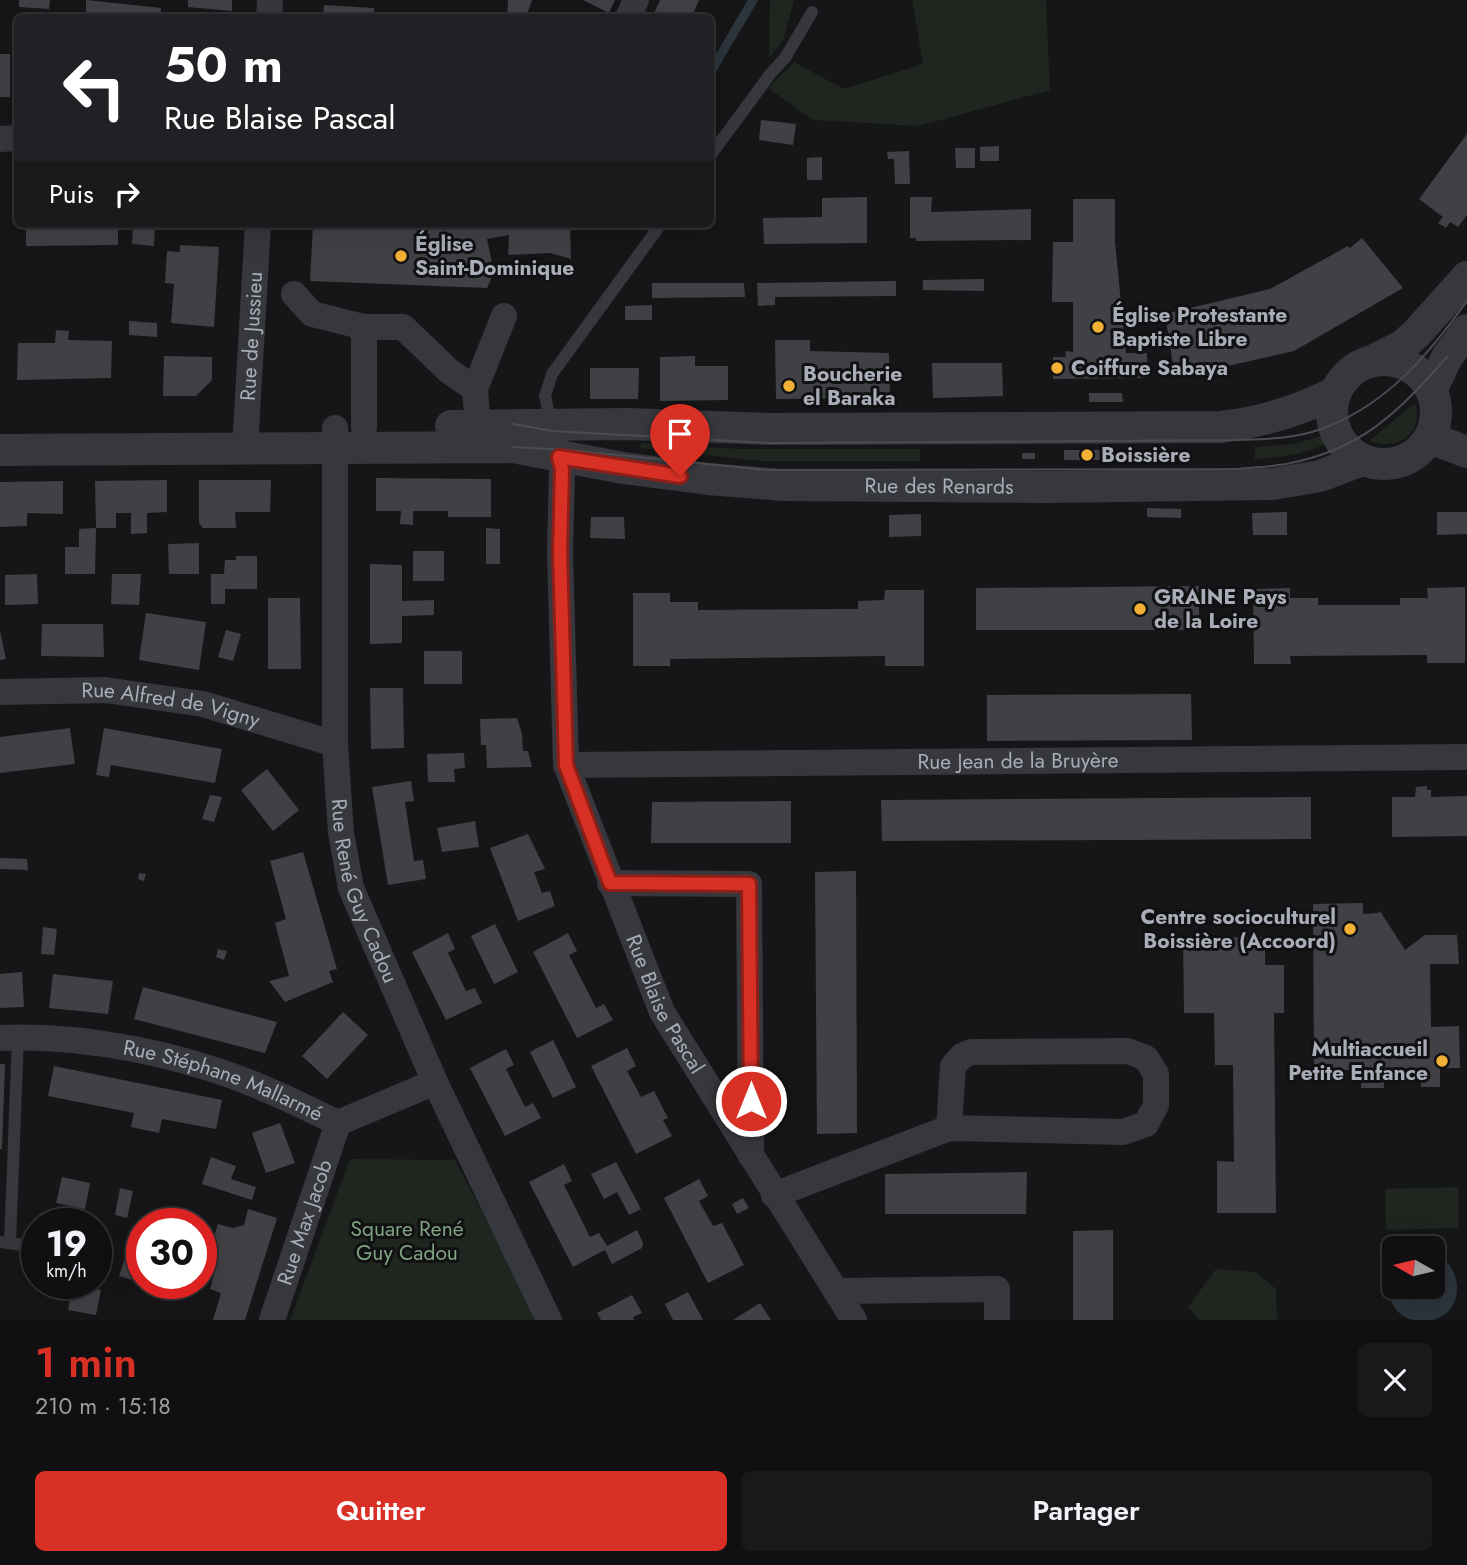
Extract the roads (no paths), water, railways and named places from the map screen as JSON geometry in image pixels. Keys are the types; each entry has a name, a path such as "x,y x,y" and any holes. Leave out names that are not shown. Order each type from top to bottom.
{"street":[{"name":"Rue de Jussieu","path":"246,438 258,228"},
{"path":"1374,360 1390,359 1405,363 1422,375 1432,389 1436,418 1430,438 1418,452 1402,461 1382,464 1362,460 1350,452 1337,434 1332,414 1336,392 1351,371 1402,346 1416,334 1467,277"},
{"path":"294,294 312,314 364,327 403,327 449,371 475,389"},
{"path":"478,426 475,389 504,316"},
{"name":"Rue René Guy Cadou","path":"364,327 345,434 335,744 341,833 351,888 435,1082 549,1320"},
{"path":"1432,389 1447,357 1467,330"},
{"path":"345,434 513,436 551,424 771,429 1221,427 1271,419 1336,392"},
{"name":"Rue Blaise Pascal","path":"551,424 562,469 561,565 566,765 662,1012 774,1195 855,1320"},
{"path":"0,450 478,426 513,436"},
{"path":"0,429 246,438"},
{"name":"Rue des Renards","path":"513,436 559,457 708,480 783,485 1046,487 1273,484 1320,476 1362,460"},
{"path":"1430,438 1467,452"},
{"name":"Rue Alfred de Vigny","path":"0,692 105,690 191,702 335,744"},
{"name":"Rue Jean de la Bruyère","path":"566,765 1467,757"},
{"path":"610,883 749,884 751,1156"},
{"name":"Rue Stéphane Mallarmé","path":"9,1037 101,1044 172,1058 264,1088 338,1123 435,1082"},
{"path":"774,1195 949,1128 1123,1132 1146,1124 1156,1105 1156,1074 1146,1058 1128,1051 971,1052 962,1056 953,1066 949,1128"},
{"name":"Rue Max Jacob","path":"272,1320 338,1123"},
{"path":"836,1291 997,1289 996,1320"}],"lane":[{"path":"714,151 785,58 812,12"},
{"path":"551,424 545,396 552,374 658,228"},
{"path":"5,1242 9,1037"}],"waterway":[{"path":"714,66 753,0"}],"tram line":[{"path":"513,424 553,431 770,443 1236,440 1290,437 1321,429 1344,419 1385,393 1421,359 1467,301"},
{"path":"513,447 767,470 1238,469 1313,458 1357,438 1395,411 1447,357"}],"place":[{"name":"Église Saint-Dominique","path":"401,256"},
{"name":"Église Protestante Baptiste Libre","path":"1098,327"},
{"name":"Coiffure Sabaya","path":"1057,368"},
{"name":"Boucherie el Baraka","path":"789,386"},
{"name":"Boissière","path":"1087,455"},
{"name":"GRAINE Pays de la Loire","path":"1140,609"},
{"name":"Centre socioculturel Boissière (Accoord)","path":"1350,929"},
{"name":"Multiaccueil Petite Enfance","path":"1442,1061"}],"park label":[{"name":"Square René Guy Cadou","path":"407,1241"}]}
